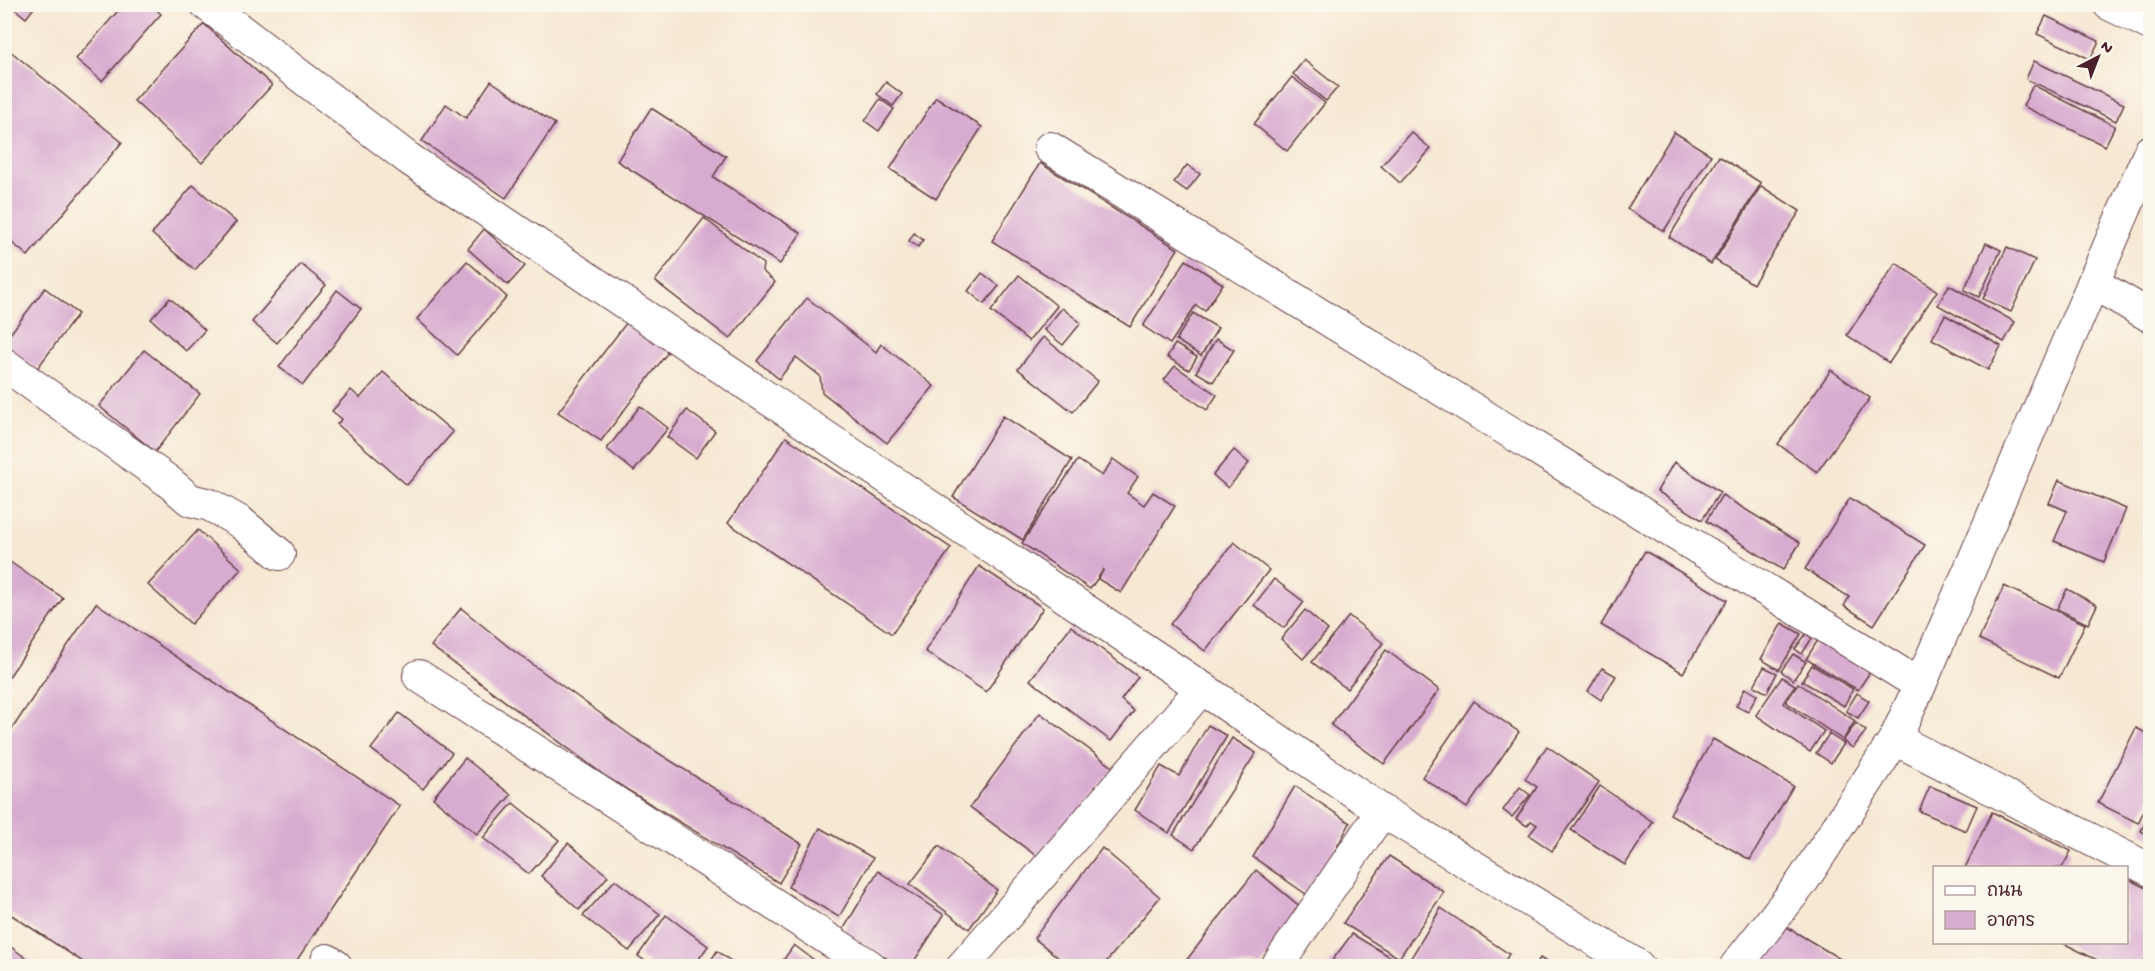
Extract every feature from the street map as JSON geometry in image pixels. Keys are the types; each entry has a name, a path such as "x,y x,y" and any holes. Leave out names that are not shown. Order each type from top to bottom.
{"street":[{"path":"206,4 409,159 1202,688 1382,811 1638,966"},
{"path":"2109,4 2151,24"},
{"path":"1050,148 1920,685"},
{"path":"1736,966 1802,882 1894,739 1920,685 2151,151"},
{"path":"2093,283 2151,316"},
{"path":"4,364 168,481 190,500 210,505 240,522 279,554"},
{"path":"419,676 870,966"},
{"path":"963,966 1202,688"},
{"path":"1894,739 2151,870"},
{"path":"1277,966 1382,811"}],"building":[{"path":"9,4 37,4 26,18"},
{"path":"124,4 150,4 161,14 102,81 76,59"},
{"path":"2046,16 2099,41 2090,59 2037,34"},
{"path":"204,24 272,85 202,163 134,101"},
{"path":"4,46 122,142 28,256 4,236"},
{"path":"1304,60 1338,87 1326,101 1293,74"},
{"path":"2034,61 2124,104 2116,121 2026,79"},
{"path":"1292,77 1325,103 1287,151 1254,124"},
{"path":"491,81 555,124 506,198 422,141 446,104 466,118"},
{"path":"886,82 902,94 893,106 877,94"},
{"path":"2033,85 2115,126 2105,146 2023,106"},
{"path":"936,97 982,127 936,199 890,169"},
{"path":"880,99 894,109 879,131 865,121"},
{"path":"651,108 726,156 713,177 801,233 780,264 617,161"},
{"path":"1411,132 1431,149 1400,183 1381,166"},
{"path":"1674,132 1711,155 1664,231 1627,209"},
{"path":"1719,156 1761,183 1711,264 1669,237"},
{"path":"1040,163 1178,249 1130,327 992,241"},
{"path":"1187,165 1200,174 1187,191 1174,182"},
{"path":"193,185 236,222 195,270 152,234"},
{"path":"1761,186 1800,211 1753,284 1715,260"},
{"path":"704,218 763,264 762,271 775,282 730,339 655,281"},
{"path":"484,229 525,266 508,285 468,249"},
{"path":"914,233 923,240 918,247 909,241"},
{"path":"1986,243 2001,250 1979,297 1964,290"},
{"path":"2007,247 2035,260 2011,312 1983,299"},
{"path":"1186,260 1223,284 1205,311 1196,305 1170,344 1143,326"},
{"path":"467,261 507,297 457,355 417,319"},
{"path":"1896,263 1937,291 1889,363 1847,335"},
{"path":"301,264 326,285 277,343 252,322"},
{"path":"982,273 999,286 984,304 968,291"},
{"path":"1019,275 1057,306 1029,341 991,311"},
{"path":"1949,285 2015,322 2004,342 1938,305"},
{"path":"45,288 78,314 36,370 4,346 4,342"},
{"path":"337,290 361,309 303,385 279,367"},
{"path":"170,298 205,330 186,351 151,319"},
{"path":"807,298 876,352 881,344 934,386 887,443 822,392 820,376 796,357 779,379 757,361"},
{"path":"1062,308 1081,323 1063,345 1044,330"},
{"path":"1193,313 1218,328 1201,356 1176,340"},
{"path":"1945,315 2001,346 1988,370 1932,339"},
{"path":"627,322 668,352 601,441 558,412"},
{"path":"1043,337 1098,381 1073,412 1018,369"},
{"path":"1216,339 1234,350 1213,382 1196,372"},
{"path":"1175,344 1197,357 1189,370 1167,357"},
{"path":"144,350 200,394 155,452 99,406"},
{"path":"1175,366 1217,395 1207,410 1164,380"},
{"path":"1831,370 1870,398 1817,472 1778,444"},
{"path":"383,372 453,432 407,485 337,424 342,419 332,411 351,390 360,398"},
{"path":"640,406 668,428 634,471 607,449"},
{"path":"687,410 715,431 696,458 667,437"},
{"path":"1003,416 1072,460 1023,540 953,497"},
{"path":"786,437 951,548 892,634 728,523"},
{"path":"1234,450 1249,463 1228,488 1213,475"},
{"path":"1113,459 1138,477 1127,493 1144,505 1153,492 1175,506 1121,593 1098,579 1104,569 1090,589 1022,543 1078,460 1102,476"},
{"path":"1674,462 1720,492 1702,520 1657,491"},
{"path":"2059,480 2126,509 2104,562 2054,541 2067,511 2049,503"},
{"path":"1722,495 1800,543 1783,570 1706,521"},
{"path":"1850,498 1925,545 1874,625 1844,606 1849,597 1805,569"},
{"path":"198,530 241,569 191,624 148,585"},
{"path":"1234,542 1269,570 1205,651 1170,624"},
{"path":"1645,551 1727,600 1683,673 1601,625"},
{"path":"4,558 63,598 4,684"},
{"path":"979,566 1043,608 986,692 925,651"},
{"path":"1274,579 1304,602 1284,628 1254,605"},
{"path":"2004,586 2085,624 2059,678 1979,639"},
{"path":"2067,589 2097,605 2088,624 2057,609"},
{"path":"96,603 400,806 293,966 89,966 4,910 4,741"},
{"path":"461,608 510,648 633,737 802,844 779,883 605,776 431,646"},
{"path":"1305,610 1328,630 1303,659 1281,639"},
{"path":"1349,616 1383,643 1347,689 1312,662"},
{"path":"1782,623 1801,634 1779,670 1761,659"},
{"path":"1071,626 1138,677 1121,700 1134,711 1111,741 1030,680"},
{"path":"1806,634 1812,638 1802,654 1795,649"},
{"path":"1818,640 1870,672 1858,690 1806,659"},
{"path":"1386,650 1439,690 1384,764 1331,725"},
{"path":"1793,654 1806,662 1793,680 1781,671"},
{"path":"1812,665 1853,689 1844,706 1802,681"},
{"path":"1764,667 1777,673 1767,693 1754,686"},
{"path":"1602,668 1616,676 1601,700 1588,691"},
{"path":"1782,677 1795,685 1783,703 1824,731 1810,752 1756,715"},
{"path":"1798,683 1855,721 1843,740 1786,702"},
{"path":"1745,688 1757,695 1748,712 1736,706"},
{"path":"1857,693 1869,701 1858,718 1846,711"},
{"path":"1474,701 1519,732 1467,808 1422,777"},
{"path":"399,713 452,753 423,789 371,749"},
{"path":"1040,713 1114,768 1042,860 970,807"},
{"path":"1856,723 1866,731 1853,748 1843,741"},
{"path":"1208,725 1227,736 1169,833 1135,810 1161,766 1179,776"},
{"path":"2136,728 2150,735 2150,798 2138,823 2098,803"},
{"path":"1829,734 1844,744 1831,763 1816,753"},
{"path":"1232,738 1256,753 1194,849 1173,835"},
{"path":"1713,739 1793,786 1750,860 1670,814"},
{"path":"1547,746 1599,782 1552,851 1529,835 1537,825 1531,821 1527,826 1516,819 1537,787 1525,779"},
{"path":"465,758 511,795 477,834 433,798"},
{"path":"1295,786 1350,823 1310,897 1253,857"},
{"path":"1600,786 1653,822 1625,865 1571,830"},
{"path":"1930,786 1977,806 1966,831 1919,811"},
{"path":"1520,787 1530,795 1512,817 1503,810"},
{"path":"513,803 559,840 529,874 483,838"},
{"path":"2150,811 2150,836 2141,831"},
{"path":"1992,812 2071,851 2063,866 1966,866"},
{"path":"820,828 873,858 839,917 788,887"},
{"path":"568,843 608,876 579,910 541,876"},
{"path":"939,846 997,890 969,929 910,884"},
{"path":"1102,848 1160,897 1103,966 1069,966 1034,938"},
{"path":"1389,856 1444,892 1399,958 1343,923"},
{"path":"1256,870 1303,909 1261,966 1182,966"},
{"path":"878,871 944,915 911,966 898,966 843,930"},
{"path":"2128,879 2150,890 2150,966 2109,966 2065,944 2128,944"},
{"path":"615,880 660,914 629,951 583,916"},
{"path":"1441,908 1509,954 1502,966 1406,966"},
{"path":"666,915 708,946 694,966 653,966 638,956"},
{"path":"1782,924 1852,966 1756,966"},
{"path":"1352,934 1399,962 1396,966 1328,966"},
{"path":"4,942 37,966 4,966"},
{"path":"794,945 822,966 779,966"},
{"path":"717,951 738,966 707,966"},
{"path":"1540,958 1553,966 1535,966"}]}
